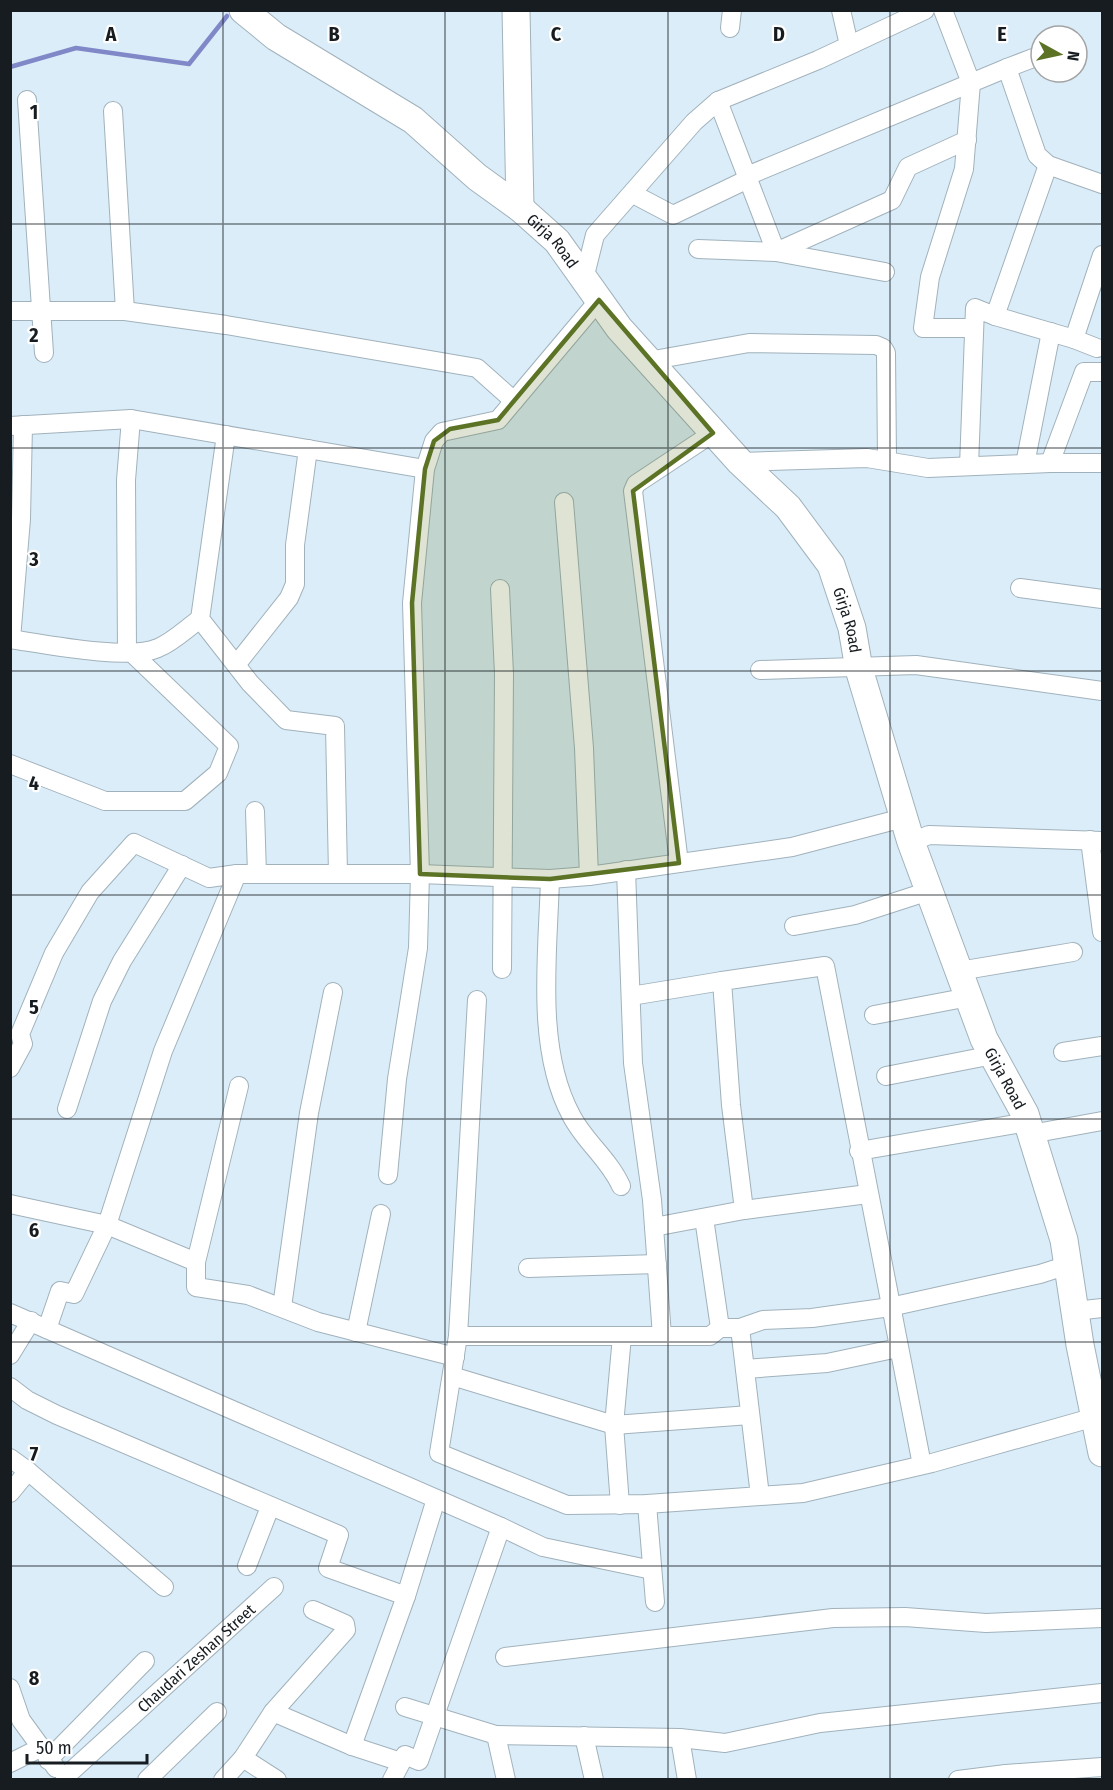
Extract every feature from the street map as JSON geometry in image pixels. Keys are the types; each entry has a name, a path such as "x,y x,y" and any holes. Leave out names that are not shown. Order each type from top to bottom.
{"main road":[{"name":"Girja Road","path":"243,10 276,37 413,120 477,177 520,208 558,241 591,290 648,361 740,462 788,507 831,565 852,628 859,669 907,830 969,997 993,1055 1029,1128 1064,1240 1075,1311 1096,1400 1102,1453"},
{"path":"516,10 520,208"}],"street":[{"path":"841,10 849,45"},
{"path":"388,1175 397,1079 418,948 420,874 411,603 425,469 434,441 442,432 498,420 514,401 591,290 595,235 694,122 718,101 925,10"},
{"path":"943,10 971,82 964,169 930,277 923,328 974,328"},
{"path":"633,194 673,215 746,180 747,176 1029,60"},
{"path":"1007,68 1037,155 1048,165 1102,184"},
{"path":"27,100 44,353"},
{"path":"718,101 776,252"},
{"path":"113,111 125,311"},
{"path":"776,252 892,200 908,167 967,140"},
{"path":"995,316 1048,165"},
{"path":"698,249 776,252 885,272"},
{"path":"1074,339 1102,255"},
{"path":"969,466 975,308 1098,348"},
{"path":"10,311 125,311 225,325 477,368 514,401"},
{"path":"1024,464 1051,332"},
{"path":"648,361 749,343 876,345 883,348 886,353 887,461"},
{"path":"1050,463 1084,372 1102,372"},
{"path":"201,619 158,648 129,652 11,639 17,425 131,418 425,469"},
{"path":"10,764 105,801 185,801 218,773 229,747 129,652 126,480 131,418"},
{"path":"679,863 633,490 636,484 713,433"},
{"path":"226,435 201,619 236,665 286,720 335,726 338,874"},
{"path":"236,665 289,598 295,584 295,545 308,449"},
{"path":"740,462 867,458 928,468 1050,463 1102,464"},
{"path":"564,502 584,748 589,876"},
{"path":"1020,588 1102,599"},
{"path":"500,589 504,674 502,969"},
{"path":"760,670 859,669 916,665 1102,691"},
{"path":"255,812 257,874"},
{"path":"10,1068 23,1044 21,1034 54,953 90,892 134,843 209,878 237,874 420,874 550,879 589,876 907,830 929,835 1096,840 1102,932"},
{"path":"68,1109 102,1001 122,961 182,865"},
{"path":"626,870 633,1063 654,1227 662,1336"},
{"path":"10,1355 39,1325 60,1291 74,1294 107,1225 163,1051 237,874"},
{"path":"550,879 546,994 554,1072 571,1116 613,1168 621,1186"},
{"path":"794,926 855,915 929,891"},
{"path":"959,970 1073,952"},
{"path":"631,996 825,966 922,1466"},
{"path":"722,981 731,1105 744,1210"},
{"path":"282,1307 309,1113 333,992"},
{"path":"874,1015 969,997"},
{"path":"477,1000 458,1336 439,1453 567,1505 647,1504 803,1493 922,1466 1096,1400"},
{"path":"1064,1052 1102,1046"},
{"path":"886,1076 993,1055"},
{"path":"239,1086 196,1262 196,1287 248,1295 318,1322 455,1357"},
{"path":"859,1150 1102,1121"},
{"path":"654,1227 744,1210 868,1194"},
{"path":"10,1204 107,1225 196,1262"},
{"path":"356,1332 381,1214"},
{"path":"704,1218 720,1328"},
{"path":"528,1268 657,1264"},
{"path":"458,1336 710,1336 720,1328 740,1328 763,1320 812,1318 890,1307 1040,1274 1068,1265"},
{"path":"1075,1311 1102,1308"},
{"path":"10,1312 543,1547 652,1570"},
{"path":"740,1328 760,1496"},
{"path":"620,1505 614,1425 622,1336"},
{"path":"745,1369 827,1364 898,1348"},
{"path":"452,1376 614,1425 750,1415"},
{"path":"10,1387 27,1400 57,1415 339,1535 328,1568 406,1596"},
{"path":"10,1458 164,1587"},
{"path":"10,1493 27,1471"},
{"path":"352,1746 406,1596 436,1498"},
{"path":"647,1504 655,1602"},
{"path":"247,1566 270,1506"},
{"path":"392,1779 405,1755 419,1761 501,1527"},
{"name":"Chaudari Zeshan Street","path":"66,1778 274,1587"},
{"path":"223,1779 243,1758 273,1712 346,1630 345,1624 314,1611"},
{"path":"505,1657 833,1618 906,1617 986,1623 1102,1618"},
{"path":"10,1764 44,1754 145,1661"},
{"path":"10,1688 21,1720 44,1754 66,1778"},
{"path":"405,1707 496,1735 680,1738 725,1743 820,1723 1102,1693"},
{"path":"147,1779 217,1712"},
{"path":"273,1712 352,1746 401,1762"},
{"path":"496,1735 506,1779"},
{"path":"584,1736 594,1779"},
{"path":"680,1738 687,1779"},
{"path":"243,1758 277,1779"},
{"path":"958,1779 1006,1777 1102,1767"}],"highlighted area":[{"path":"599,300 713,433 633,491 679,863 550,879 420,874 412,603 425,469 434,441 450,429 498,420"}],"waterway":[{"path":"10,67 76,48 189,64 227,16"}]}
